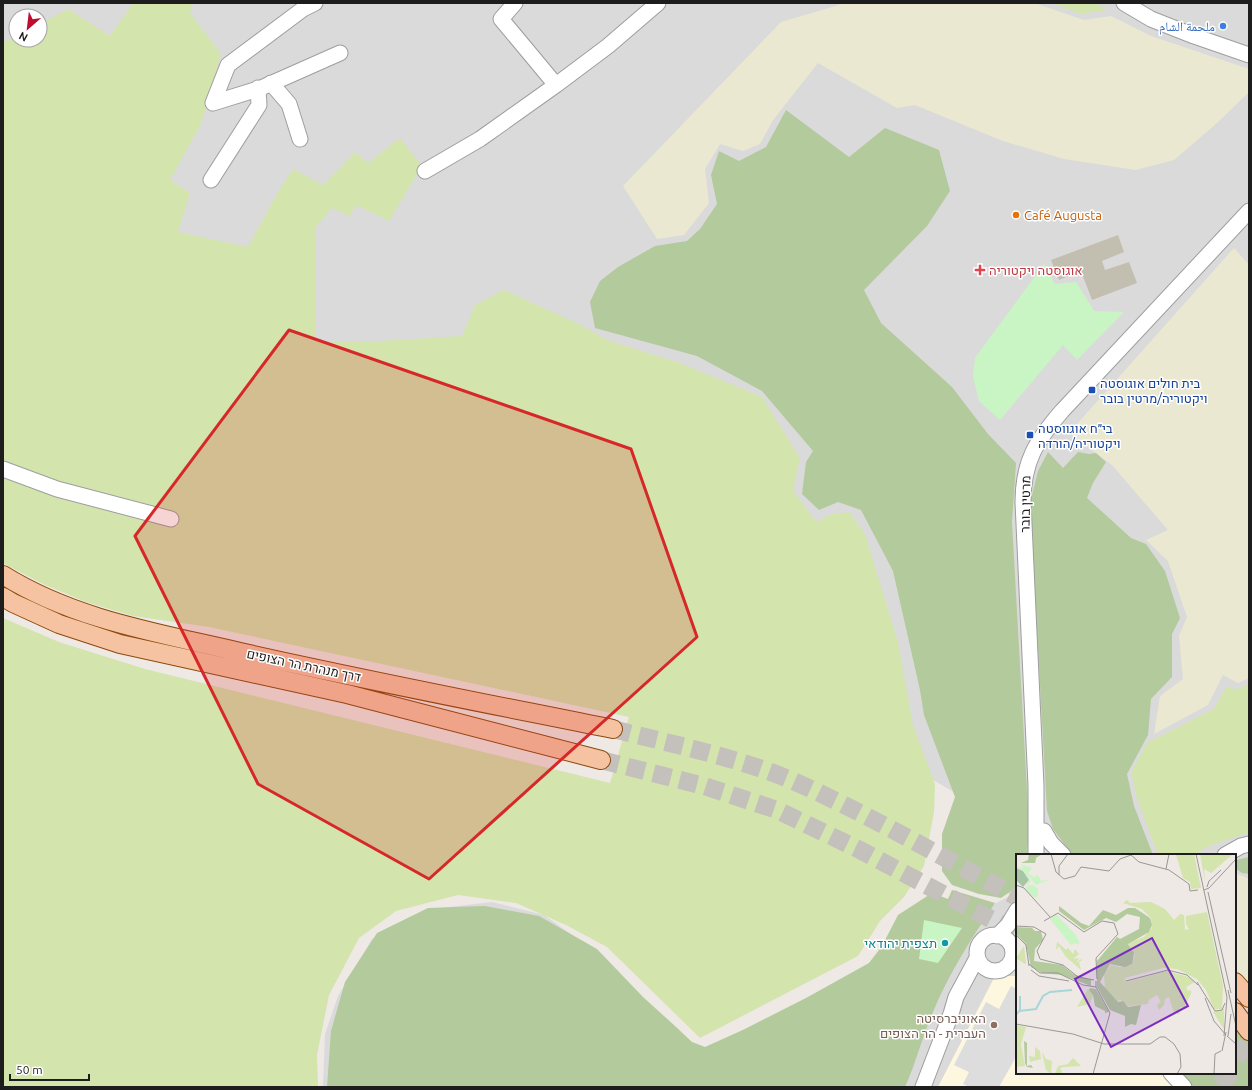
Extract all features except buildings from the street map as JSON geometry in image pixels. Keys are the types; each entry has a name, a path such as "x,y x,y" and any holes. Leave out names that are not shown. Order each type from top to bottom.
{"main road":[{"name":"דרך מנהרת הר הצופים","path":"3,575 22,587 55,602 124,626 613,730"},
{"name":"דרך מנהרת הר הצופים","path":"3,597 59,624 120,644 347,694 601,760"},
{"path":"1236,983 1249,998"},
{"path":"1236,1013 1249,1031"}],"street":[{"path":"315,3 303,9 228,65 213,103 265,86 340,53"},
{"path":"515,3 501,19 556,85"},
{"path":"425,171 480,139 556,85 608,46 658,3"},
{"path":"1124,3 1152,19 1194,36 1249,55"},
{"path":"265,86 289,104 300,139"},
{"path":"211,180 259,105 265,86"},
{"name":"מרטין בובר","path":"1036,854 1036,786 1023,502 1024,476 1030,456 1045,430 1249,211"},
{"path":"3,469 57,488 171,519"},
{"name":"מרטין בובר","path":"1036,786 1044,831 1046,854"},
{"path":"1044,831 1051,843 1061,854"},
{"path":"1227,854 1241,846 1249,844"},
{"path":"923,1087 956,997 977,958 978,946 981,941 986,938 997,936 1008,925 1016,912"},
{"path":"997,936 1007,941 1013,955"},
{"path":"951,1014 968,987 976,978 1007,966 1013,955 1016,938"},
{"path":"977,958 984,968 1016,971"},
{"path":"1172,1074 1184,1087"}],"highlighted area":[{"path":"289,330 631,449 697,637 429,879 258,784 135,536"}],"shaded area":[{"path":"3,3 1249,3 1249,1087 323,1087 325,1034 338,996 372,939 431,909 492,902 544,915 599,954 699,1052 1010,896 959,795 362,450 3,460"},
{"path":"840,3 1034,3 1084,20 1111,16 1151,36 1249,69 1249,92 1217,123 1174,160 1136,170 1064,159 1003,141 915,105 897,108 818,63 773,120 760,144 743,151 720,144 705,169 709,203 684,235 657,239 623,186 781,22 839,5"},
{"path":"1118,235 1124,252 1102,261 1105,270 1129,262 1137,283 1092,300 1081,271 1059,280 1051,260"},
{"path":"1234,248 1249,265 1249,678 1238,683 1223,675 1208,705 1154,734 1160,696 1183,679 1179,636 1187,617 1168,561 1146,540 1168,530 1112,465 1069,433"},
{"path":"1236,873 1249,879 1249,989 1236,976"},
{"name":"האוניברסיטה העברית - הר הצופים","path":"995,976 1016,976 1016,1074 1165,1074 1178,1087 938,1087"},
{"path":"1011,986 1016,988 1016,1057 999,1087 969,1087 963,1084 969,1072 954,1065 986,1002 999,1009"}],"green space":[{"path":"133,3 192,3 190,13 221,54 201,124 170,180 190,193 178,232 248,247 278,192 293,169 323,185 355,152 368,163 400,138 422,166 389,221 356,205 350,216 332,208 316,227 315,342 379,341 462,336 475,305 504,290 581,325 607,340 680,363 762,397 800,458 793,490 816,522 832,514 849,512 865,534 898,642 913,725 935,784 934,812 924,866 904,897 880,921 858,956 700,1038 607,947 566,925 516,903 458,895 396,911 359,938 329,995 317,1055 318,1087 3,1087 3,618 59,642 145,669 610,783 629,717 209,627 133,616 86,602 43,584 3,563 3,43 8,40 8,48 48,48 48,20 68,9 110,36"},
{"path":"1052,3 1096,3 1107,10 1080,14"},
{"path":"786,110 849,157 885,128 939,150 950,191 927,226 864,290 881,323 952,387 988,434 1016,463 1012,522 1029,826 1027,854 1016,854 1016,888 1001,898 979,894 952,885 942,871 942,834 955,797 924,715 920,690 893,571 861,510 838,502 819,510 802,494 806,462 813,451 762,391 697,356 595,328 590,302 600,281 618,267 655,246 687,241 700,229 717,204 711,175 719,151 739,161 766,147"},
{"path":"1044,264 1055,284 1076,282 1094,311 1124,312 1077,360 1063,345 1000,420 979,401 973,376 975,358"},
{"path":"1048,452 1063,468 1078,452 1089,454 1096,453 1106,462 1093,483 1087,498 1131,538 1146,544 1165,571 1180,618 1172,634 1172,677 1151,699 1148,735 1127,774 1134,806 1153,854 1072,854 1053,829 1047,811 1030,503 1038,471"},
{"path":"1249,684 1249,832 1209,846 1196,854 1158,854 1137,798 1131,773 1147,743 1214,709 1227,686 1236,690"},
{"path":"1249,857 1249,874 1242,873 1236,869 1236,860"},
{"path":"952,890 995,903 969,943 946,983 929,1021 905,1087 327,1087 331,1031 345,982 377,933 428,908 485,906 539,916 597,949 643,997 692,1042 705,1047 745,1029 806,998 869,963 882,946 898,915 932,893 948,899"},
{"path":"924,920 962,928 938,963 919,959"},
{"path":"1236,1022 1249,1038 1249,1087 1190,1087 1178,1074 1236,1074"}],"tunnel":[{"path":"613,729 748,764 791,780 877,821 1016,896"},
{"path":"601,760 704,786 777,810 858,849 1016,932"},
{"path":"1236,1046 1249,1058"},
{"path":"1220,1074 1235,1087"}],"place":[{"name":"ملحمة الشام","path":"1223,26"},
{"name":"Café Augusta","path":"1016,215"},
{"name":"אוגוסטה ויקטוריה","path":"980,270"},
{"name":"בית חולים אוגוסטה ויקטוריה/מרטין בובר","path":"1092,390"},
{"name":"בי״ח אוגווסטה ויקטוריה/הורדה","path":"1030,435"},
{"name":"תצפית יהודאי","path":"945,943"},
{"name":"האוניברסיטה העברית - הר הצופים","path":"994,1025"}]}
